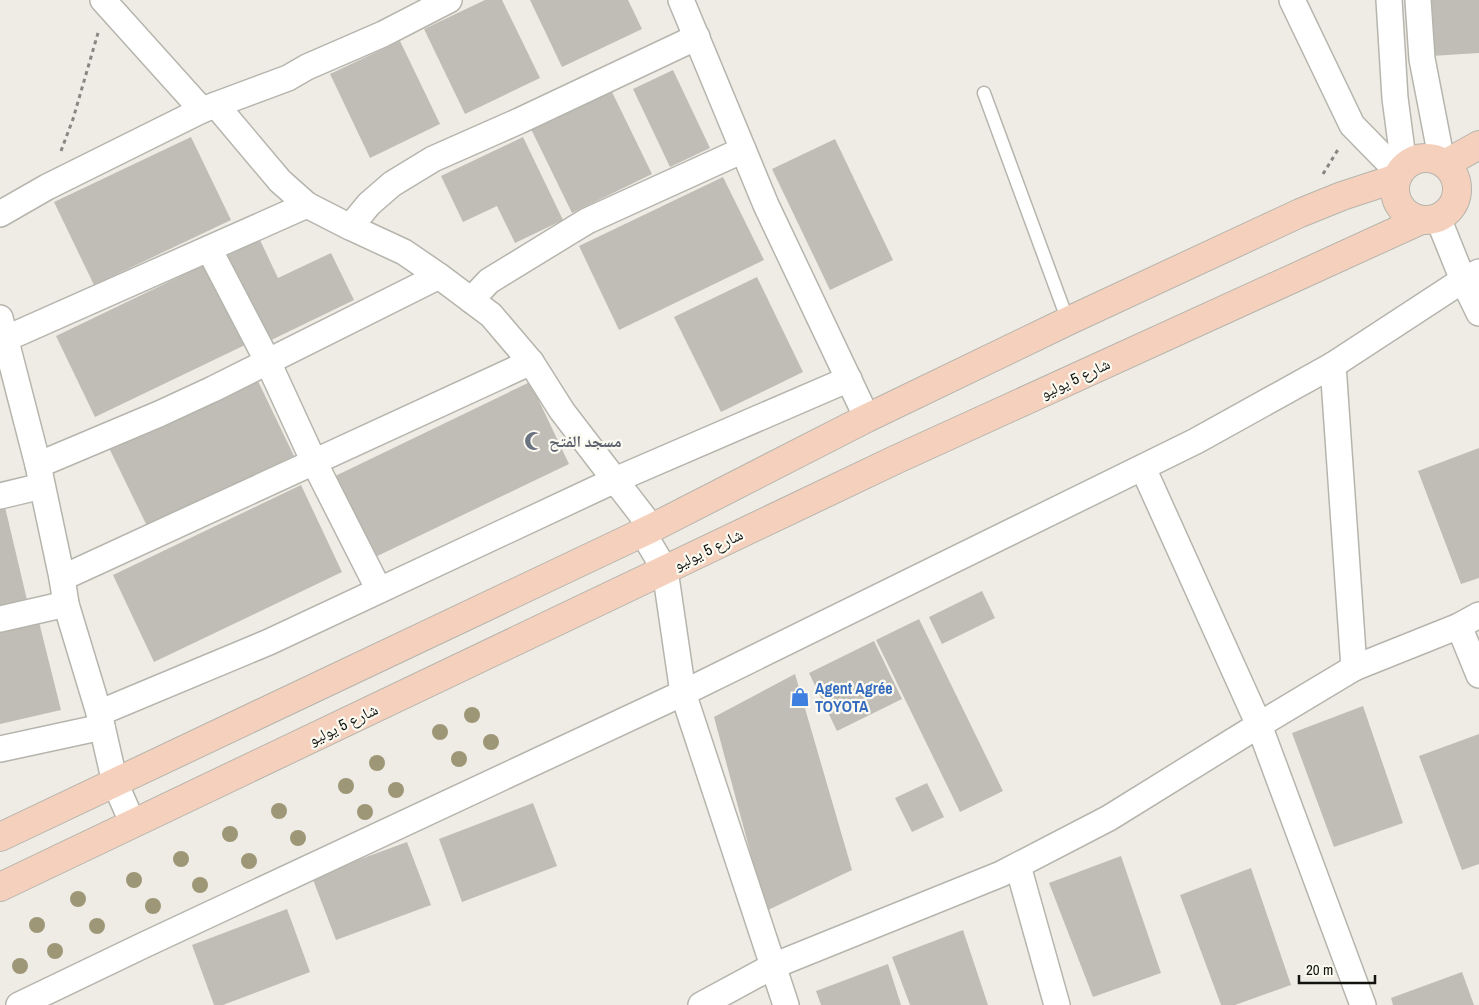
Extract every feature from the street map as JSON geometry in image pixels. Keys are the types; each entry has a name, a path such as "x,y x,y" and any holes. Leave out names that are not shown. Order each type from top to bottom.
{"main road":[{"path":"1444,163 1479,145"},
{"path":"0,836 647,530 867,418 1068,321 1300,213 1400,172 1412,160 1432,158 1444,163 1453,173 1457,182 1458,192 1448,208 1412,217 1398,205 1395,196 1394,187 1400,172"},
{"name":"شارع 5 يوليو","path":"0,887 895,460 1448,208"}],"street":[{"path":"0,214 47,187 209,108 288,78 307,67 383,34 449,0"},
{"path":"681,0 766,205 867,418"},
{"path":"1292,0 1352,125 1400,172"},
{"path":"1389,0 1400,172"},
{"path":"1418,0 1422,59 1444,163"},
{"path":"105,2 280,180 307,205 404,252 491,315 531,362 562,411 616,480 647,530 665,570 682,693 786,1005"},
{"path":"350,227 369,204 392,184 433,159 520,121 697,37"},
{"path":"471,300 496,276 587,221 743,150"},
{"path":"133,824 115,783 100,720 66,604 40,475 5,365 3,329 209,249 307,205"},
{"path":"1448,208 1471,276 1479,313"},
{"path":"209,249 268,362 314,462 379,590"},
{"path":"0,496 159,414 268,362 439,276"},
{"path":"19,1005 153,940 682,693 1143,468 1204,437 1333,365 1471,276"},
{"path":"62,578 531,362"},
{"path":"1333,365 1354,668"},
{"path":"0,749 100,720 616,480 849,379"},
{"path":"1143,468 1259,725 1363,1005"},
{"path":"0,619 66,604"},
{"path":"702,1005 773,966 1018,866 1109,818 1354,668 1469,621 1479,675"},
{"path":"1018,866 1057,1005"}],"lane":[{"path":"984,93 1068,321"}],"path":[{"path":"47,187 74,119 105,2"},
{"path":"1300,213 1352,125"}],"building":[{"path":"485,0 502,0 540,78 465,114 424,29"},
{"path":"530,0 628,0 642,29 562,67"},
{"path":"1428,0 1479,0 1479,53 1431,56"},
{"path":"400,41 440,124 370,158 330,74"},
{"path":"673,70 710,148 670,167 633,89"},
{"path":"611,90 652,174 572,213 531,129"},
{"path":"191,137 231,220 94,285 54,202"},
{"path":"523,137 563,220 515,243 497,206 463,222 441,176"},
{"path":"835,139 893,260 830,290 772,169"},
{"path":"723,177 764,260 619,330 579,246"},
{"path":"260,240 278,278 331,253 354,300 261,345 220,259"},
{"path":"206,264 245,345 95,417 56,336"},
{"path":"757,277 803,372 721,412 674,317"},
{"path":"256,377 294,456 147,526 109,448"},
{"path":"530,382 569,464 369,560 329,479"},
{"path":"1479,448 1479,578 1461,584 1418,471"},
{"path":"301,485 342,572 154,662 113,575"},
{"path":"5,507 27,600 0,606 0,508"},
{"path":"982,591 995,618 942,644 929,617"},
{"path":"38,618 61,710 0,724 0,628"},
{"path":"919,619 1003,791 960,812 876,640"},
{"path":"874,641 902,699 837,731 809,673"},
{"path":"795,674 852,870 766,911 714,717"},
{"path":"1363,706 1403,823 1334,847 1292,733"},
{"path":"1479,734 1479,864 1462,870 1419,756"},
{"path":"927,783 944,817 912,832 895,798"},
{"path":"533,803 557,866 462,902 439,839"},
{"path":"407,842 431,905 336,940 312,877"},
{"path":"1121,856 1161,973 1093,997 1049,883"},
{"path":"1251,868 1291,985 1235,1005 1221,1005 1180,895"},
{"path":"287,909 310,972 223,1005 214,1005 192,945"},
{"path":"963,930 988,1005 910,1005 892,957"},
{"path":"888,964 901,1005 821,1005 816,991"},
{"path":"1462,972 1474,1005 1393,1005 1391,998"}],"place":[{"name":"مسجد الفتح","path":"534,441"},
{"name":"Agent Agrée TOYOTA","path":"800,697"}]}
